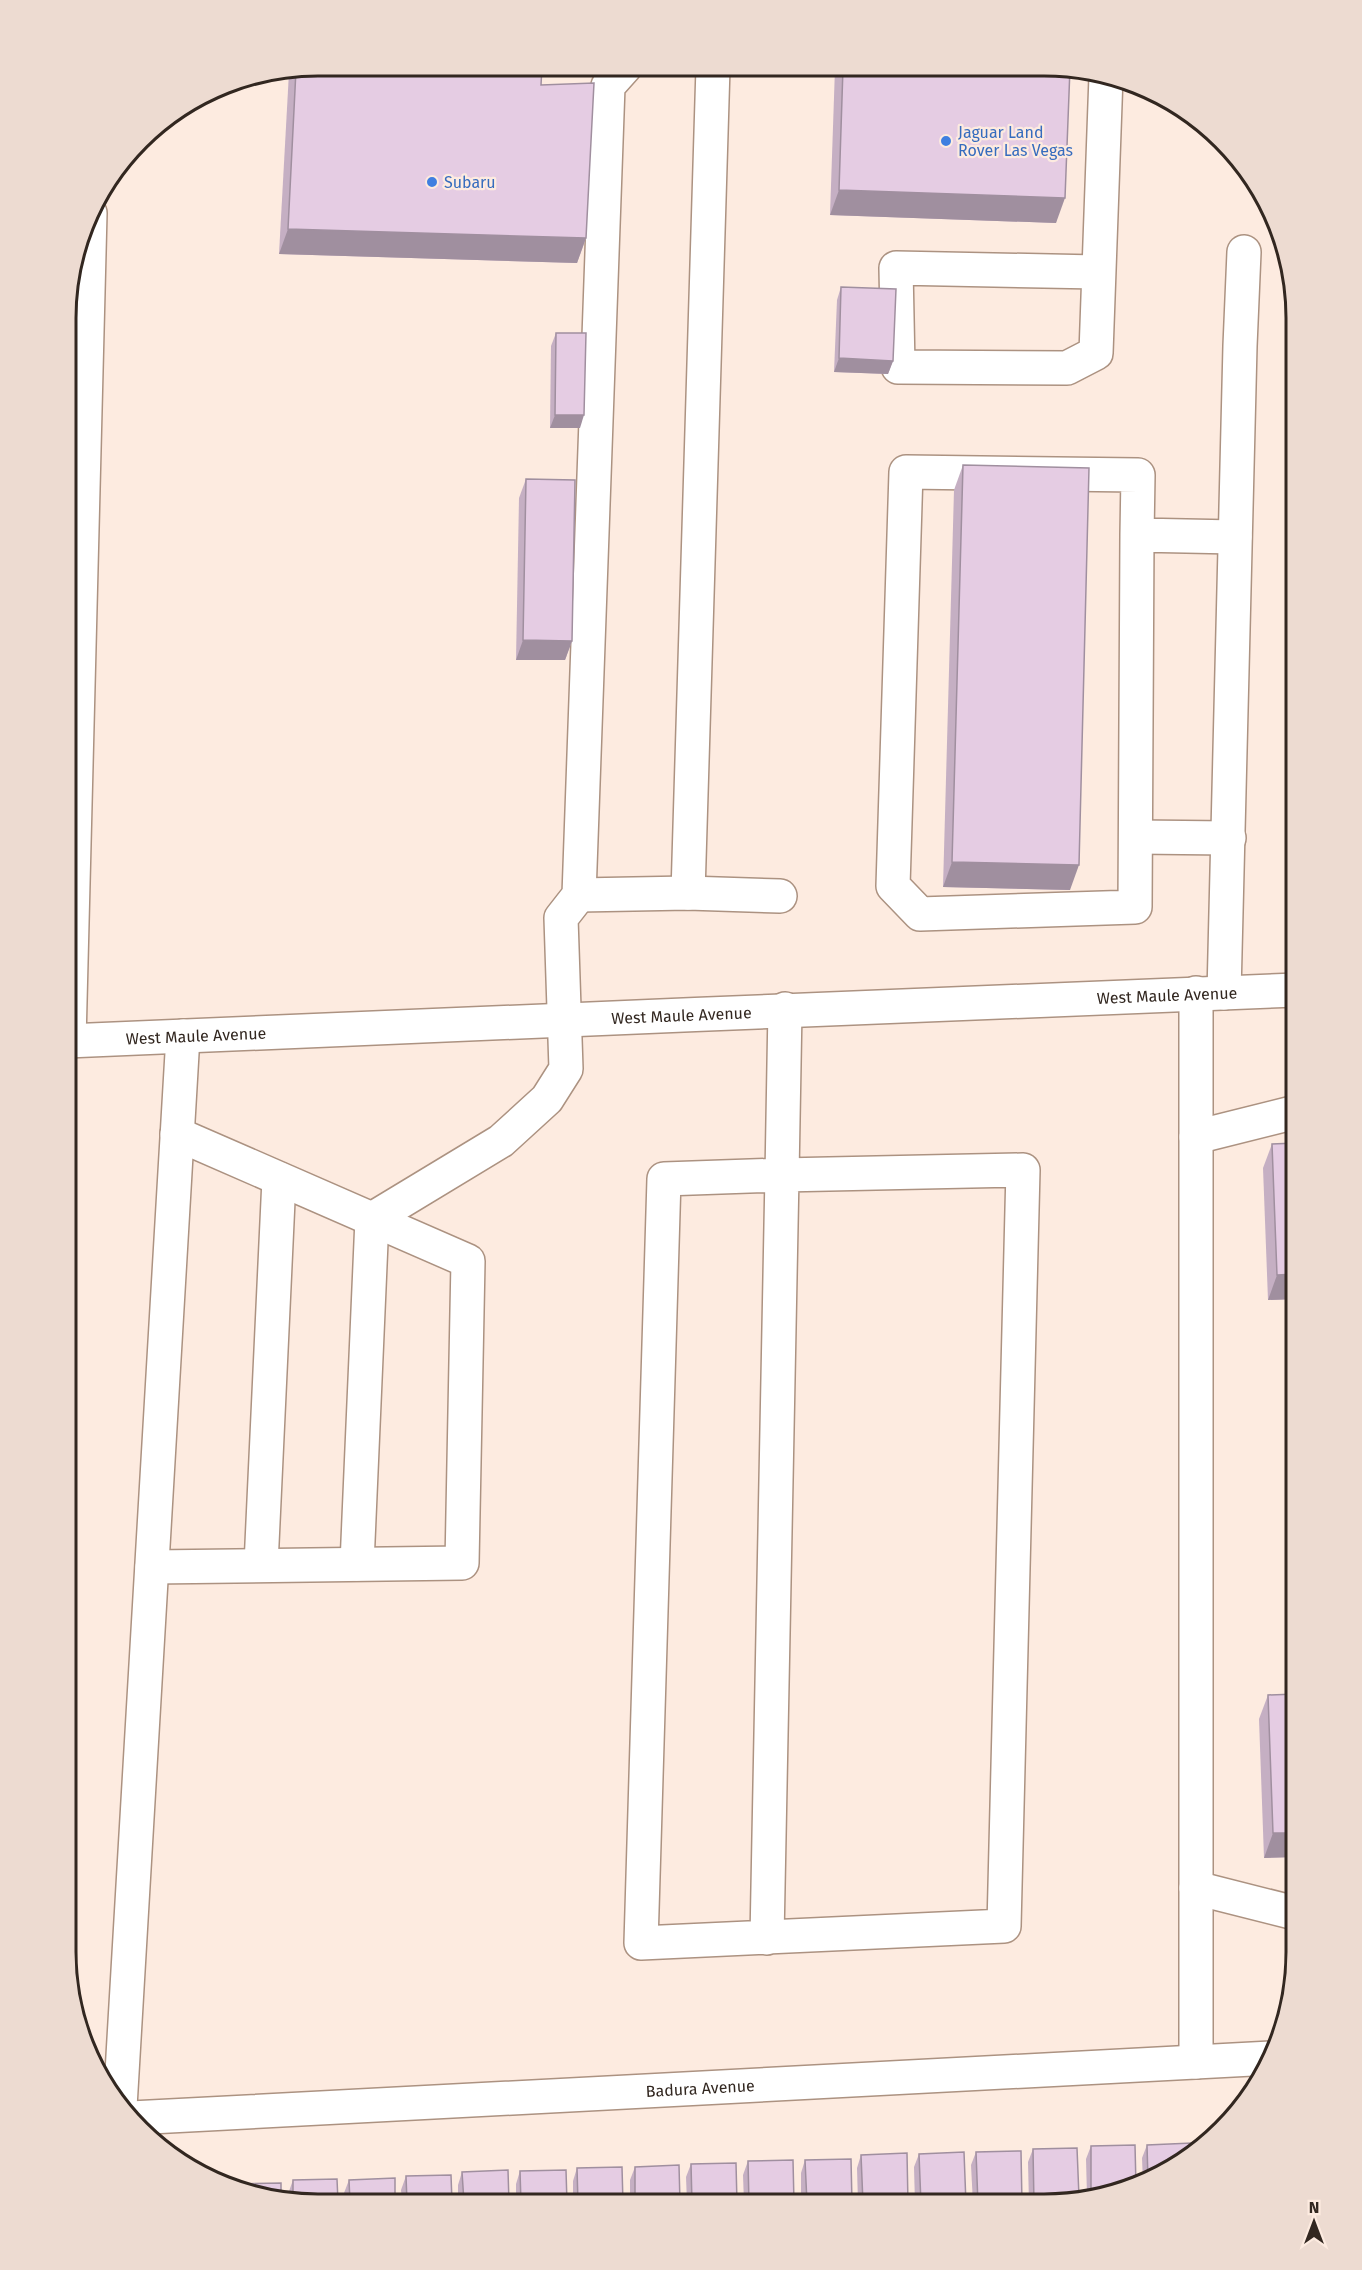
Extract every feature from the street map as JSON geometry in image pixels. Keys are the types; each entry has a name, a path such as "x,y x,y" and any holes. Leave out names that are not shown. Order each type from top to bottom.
{"street":[{"path":"372,1219 501,1141 548,1099 566,1069 561,918 579,895 608,86 617,76"},
{"path":"688,893 713,76"},
{"path":"1098,272 896,268 898,367 1067,368 1096,353 1106,85"},
{"path":"76,463 77,391 88,246"},
{"path":"1196,2062 1196,1137 1210,993 1229,838 1244,252"},
{"path":"906,472 1138,475 1137,535 1135,907 920,914 893,885 906,472"},
{"path":"1137,535 1235,537"},
{"path":"1137,837 1229,838"},
{"path":"579,895 688,893 780,896"},
{"name":"West Maule Avenue","path":"76,1041 564,1021 785,1009 1286,990"},
{"path":"767,1938 785,1009"},
{"path":"121,2092 183,1036"},
{"path":"1196,1137 1286,1114"},
{"path":"152,1567 462,1563 468,1261 177,1134"},
{"path":"1023,1170 1004,1926 641,1944 664,1179 782,1175 1023,1170"},
{"path":"261,1566 279,1179"},
{"path":"357,1564 372,1219"},
{"path":"1196,1888 1286,1911"},
{"name":"Badura Avenue","path":"142,2117 1261,2059"}],"building":[{"name":"Subaru","path":"542,76 541,85 594,83 586,238 288,229 296,78"},
{"name":"Jaguar Land Rover Las Vegas","path":"843,76 1044,76 1070,78 1065,198 839,190"},
{"path":"841,287 896,289 893,361 839,358"},
{"path":"556,333 586,333 584,415 555,415"},
{"path":"963,465 1089,468 1079,865 952,862"},
{"path":"526,479 575,480 572,641 523,640"},
{"path":"1286,1143 1286,1275 1277,1275 1272,1144"},
{"path":"1286,1694 1286,1833 1273,1833 1268,1695"},
{"path":"1192,2143 1192,2143 1148,2170 1147,2145"},
{"path":"1135,2145 1136,2175 1091,2189 1091,2146"},
{"path":"1077,2148 1079,2191 1034,2194 1033,2149"},
{"path":"1021,2151 1022,2194 978,2194 976,2152"},
{"path":"964,2152 966,2194 921,2194 919,2154"},
{"path":"907,2153 908,2194 863,2194 861,2155"},
{"path":"851,2159 852,2194 807,2194 805,2160"},
{"path":"793,2160 794,2194 749,2194 748,2161"},
{"path":"736,2163 737,2194 692,2194 691,2164"},
{"path":"679,2165 680,2194 635,2194 635,2167"},
{"path":"622,2167 623,2194 578,2194 577,2168"},
{"path":"508,2170 509,2194 463,2194 462,2172"},
{"path":"566,2170 567,2194 521,2194 520,2171"},
{"path":"451,2175 452,2194 407,2194 406,2176"},
{"path":"395,2178 395,2194 350,2194 349,2180"},
{"path":"337,2179 338,2194 293,2192 293,2180"},
{"path":"281,2183 281,2190 271,2189 251,2184"}],"place":[{"name":"Jaguar Land Rover Las Vegas","path":"946,141"},
{"name":"Subaru","path":"432,182"}]}
